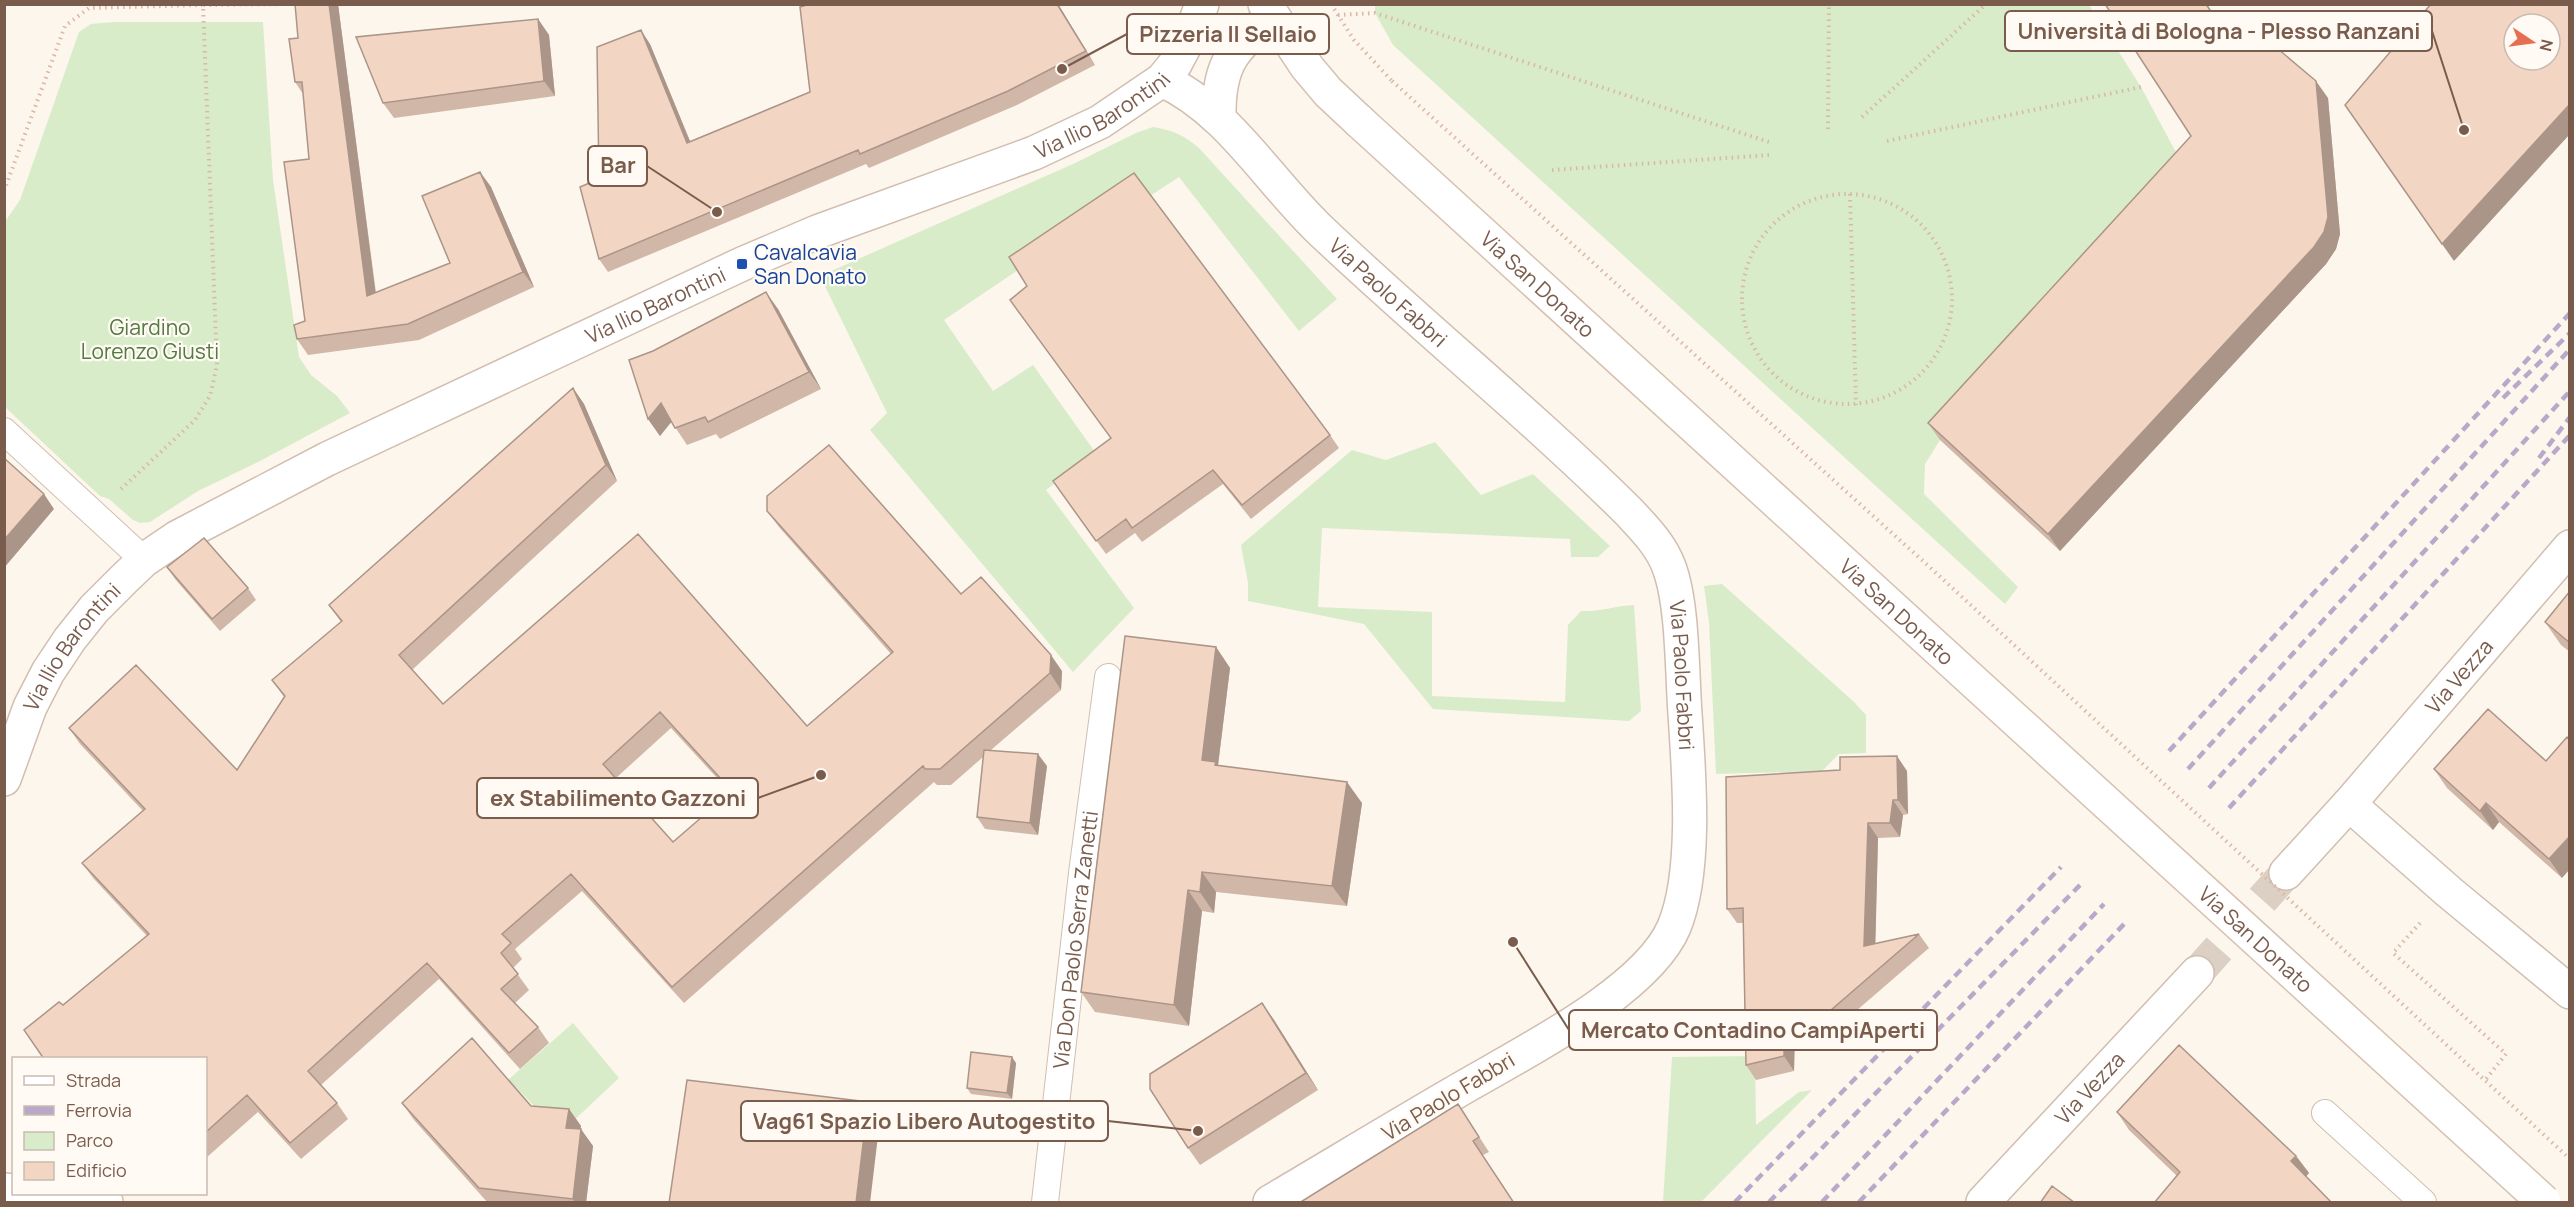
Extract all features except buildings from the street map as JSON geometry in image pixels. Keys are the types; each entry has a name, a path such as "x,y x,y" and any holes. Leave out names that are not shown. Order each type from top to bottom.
{"street":[{"name":"Via Ilio Barontini","path":"4,778 30,707 48,672 94,609 144,560 178,537 270,487 616,322 817,232 979,174 1070,138 1100,122 1162,80 1175,64 1191,34 1202,4"},
{"path":"1219,118 1220,86 1224,69 1234,52 1269,10"},
{"name":"Via San Donato","path":"1269,10 1306,67 1328,92 2544,1203"},
{"name":"Via Paolo Fabbri","path":"1162,80 1193,97 1219,118 1320,229 1602,485 1657,545 1669,565 1674,585 1687,738 1688,865 1683,902 1674,928 1661,950 1617,993 1270,1203"},
{"name":"Via Vezza","path":"2286,873 2349,804 2570,547"},
{"path":"2349,804 2449,892 2570,992"},
{"name":"Via Vezza","path":"1983,1203 2197,973"},
{"path":"42,1195 106,1203"}],"lane":[{"path":"4,431 144,560"},
{"name":"Via Don Paolo Serra Zanetti","path":"1045,1203 1082,873 1108,677"},
{"path":"2325,1113 2423,1203"}],"path":[{"path":"4,191 65,26 89,8 291,4"},
{"path":"1331,4 1370,59 1392,81 1925,563 2570,1159"},
{"path":"1828,129 1829,4"},
{"path":"1862,117 1986,4"},
{"path":"118,491 195,420 210,396 217,364 203,5"},
{"path":"1338,15 1375,13 1772,143"},
{"path":"1887,141 2141,87"},
{"path":"1552,170 1770,155"},
{"path":"1850,194 1856,405"},
{"path":"1850,194 1863,195 1896,206 1923,226 1942,254 1952,286 1950,320 1939,352 1917,378 1889,396 1856,405 1823,403 1792,390 1767,368 1750,340 1742,307 1745,273 1752,256 1772,226 1801,205 1825,196 1850,194"},
{"path":"2449,892 2393,953 2506,1054 2486,1079"}],"green space":[{"path":"1375,5 2089,5 2141,87 2186,171 1940,440 1925,464 1924,494 2018,587 2005,604 1393,45 1375,13"},
{"name":"Giardino Lorenzo Giusti","path":"263,22 273,180 299,357 311,375 337,396 350,413 198,491 150,522 140,523 133,520 109,499 100,496 5,407 4,223 20,200 79,32 91,24"},
{"path":"1153,127 1177,134 1199,148 1337,299 1299,331 1179,177 1150,196 1067,237 944,320 993,391 1033,365 1095,452 1046,490 1134,608 1073,672 870,430 887,413 820,276"},
{"path":"1435,442 1481,495 1533,474 1610,546 1598,557 1571,557 1570,539 1322,528 1318,607 1432,612 1432,696 1565,702 1568,625 1581,611 1634,605 1641,711 1629,721 1433,709 1364,624 1248,601 1248,583 1241,545 1352,450 1386,460"},
{"path":"1722,584 1866,715 1866,753 1839,754 1822,771 1716,774 1709,622 1704,586"},
{"path":"573,1023 619,1078 569,1125 550,1123 516,1087 514,1089 507,1081"},
{"path":"1755,1056 1756,1125 1799,1092 1812,1090 1701,1202 1663,1202 1672,1057"}],"tunnel":[{"path":"2197,973 2286,873"}],"railway":[{"path":"2169,751 2570,313"},
{"path":"2503,398 2570,333"},
{"path":"2188,769 2570,349"},
{"path":"2209,788 2570,391"},
{"path":"2539,458 2570,417"},
{"path":"2229,808 2570,435"},
{"path":"1735,1202 2061,867"},
{"path":"1769,1202 2081,884"},
{"path":"1822,1202 2104,904"},
{"path":"1859,1202 2126,922"}],"place":[{"name":"Pizzeria Il Sellaio","path":"1062,69"},
{"name":"Università di Bologna - Plesso Ranzani","path":"2464,130"},
{"name":"Bar","path":"717,212"},
{"name":"Cavalcavia San Donato","path":"742,264"},
{"name":"ex Stabilimento Gazzoni","path":"821,775"},
{"name":"Mercato Contadino CampiAperti","path":"1513,942"},
{"name":"Vag61 Spazio Libero Autogestito","path":"1198,1131"}]}
